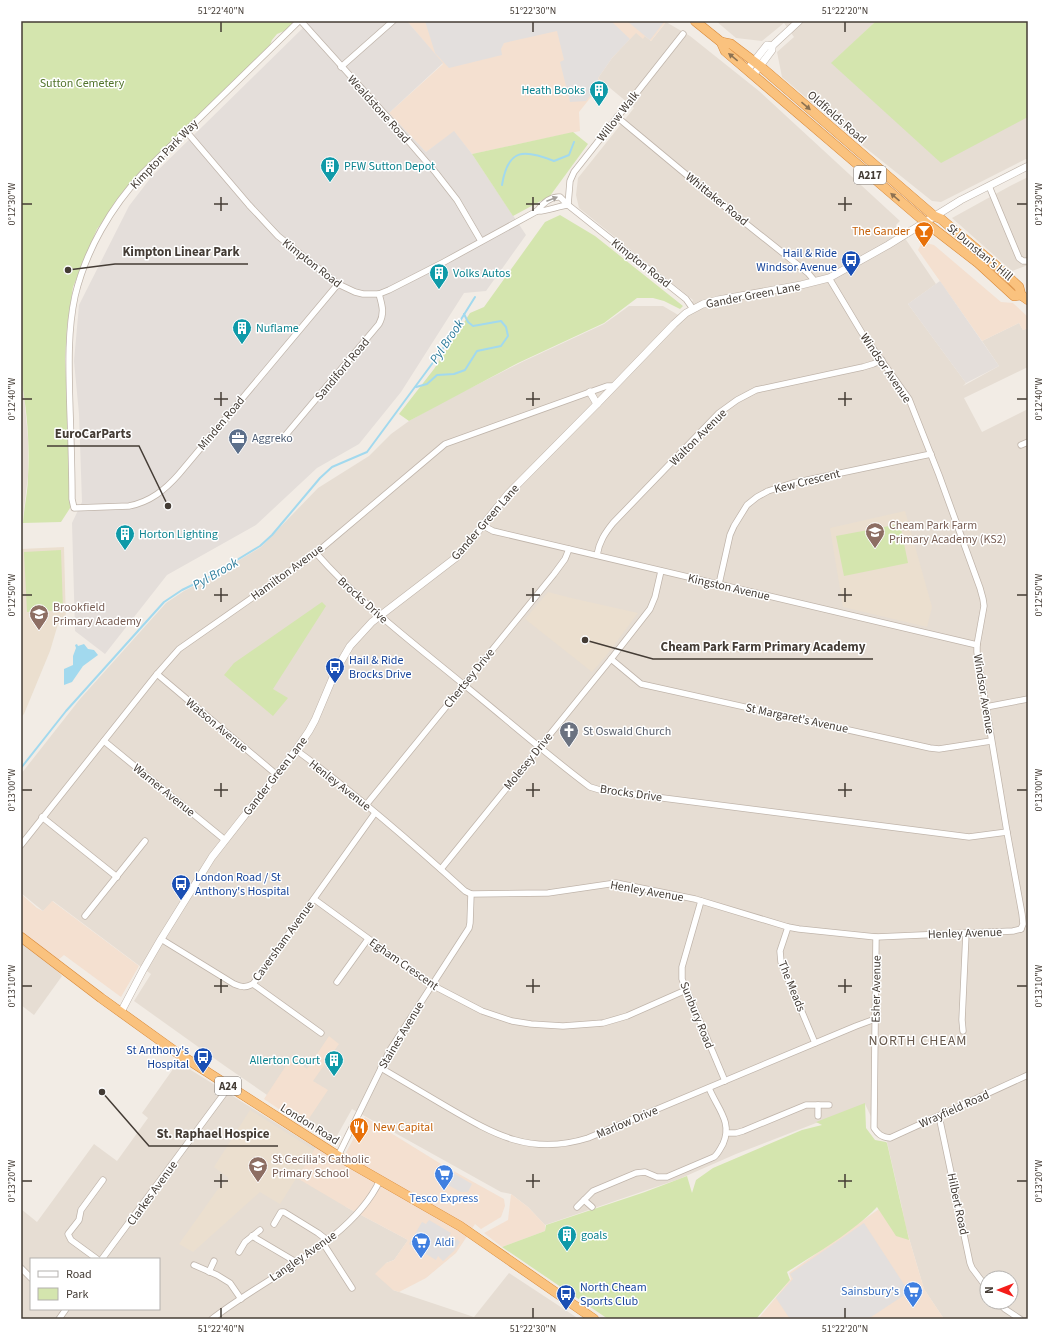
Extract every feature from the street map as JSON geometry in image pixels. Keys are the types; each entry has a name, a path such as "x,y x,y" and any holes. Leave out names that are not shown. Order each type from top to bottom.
{"highway":[{"name":"Oldfields Road","path":"695,21 721,42 731,44 754,68 925,222"},
{"name":"Oldfields Road","path":"754,68 934,216"},
{"name":"St Dunstan's Hill","path":"934,216 941,219 1001,270 1019,288 1025,297"},
{"name":"St Dunstan's Hill","path":"925,222 978,263 1014,296 1025,297"},
{"name":"London Road","path":"21,937 176,1052 338,1156 460,1226 594,1319"}],"street":[{"name":"Wealdstone Road","path":"300,21 436,173 457,200 481,240"},
{"name":"Kimpton Park Way","path":"74,508 72,499 69,360 71,320 80,280 100,232 110,215 135,182 300,21"},
{"path":"341,67 393,21"},
{"path":"754,68 772,50 772,46 799,21"},
{"name":"Willow Walk","path":"568,205 570,181 574,172 683,34"},
{"name":"Whittaker Road","path":"617,116 724,206 808,273 814,282"},
{"name":"Kimpton Road","path":"186,131 270,228 295,251 338,284 354,292 363,294 379,294 444,262 481,240 537,211 543,204 556,197 560,197 686,299 693,309"},
{"name":"Gander Green Lane","path":"121,1012 161,938 212,856 296,750 315,720 342,658 360,633 380,615 458,556 508,494 674,324 686,313 703,304 829,278 882,248 957,202 1028,166"},
{"path":"989,186 1019,258 1023,261 1028,261"},
{"name":"Kimpton Road","path":"537,211 568,205"},
{"name":"Windsor Avenue","path":"829,278 862,333 909,399 931,454 984,599 977,645 978,659 1022,914 1023,924 1021,929"},
{"name":"Minden Road","path":"74,508 137,505 154,497 165,489 183,470 338,284"},
{"name":"Sandiford Road","path":"284,438 379,324 383,312 379,294"},
{"name":"Walton Avenue","path":"596,555 598,546 603,536 613,523 719,413 729,406 756,390 863,367 882,360"},
{"name":"Hamilton Avenue","path":"21,844 157,674 179,649 316,553 445,444 607,386 614,386"},
{"path":"590,392 597,404"},
{"path":"1021,445 1028,442"},
{"name":"Kew Crescent","path":"719,584 730,535 747,505 757,497 768,491 793,483 931,454"},
{"name":"Kingston Avenue","path":"482,526 493,531 977,645"},
{"name":"Chertsey Drive","path":"366,805 554,574 565,559 569,549"},
{"name":"Brocks Drive","path":"316,553 336,575 380,615 539,747 590,787 600,790 969,837 1007,832"},
{"name":"Molesey Drive","path":"441,869 650,610 655,597 661,571"},
{"name":"St Margaret's Avenue","path":"611,659 641,684 930,748 939,749 992,742"},
{"name":"Watson Avenue","path":"157,674 277,775"},
{"path":"986,707 1028,699"},
{"name":"Warner Avenue","path":"104,741 225,840"},
{"name":"Henley Avenue","path":"296,750 324,770 465,891 471,894 548,893 616,883 701,901 788,927 876,937 1013,932 1021,929 1028,930"},
{"name":"Caversham Avenue","path":"161,938 234,984 247,987 253,984 375,813"},
{"path":"42,818 117,877"},
{"path":"85,916 145,840"},
{"name":"Staines Avenue","path":"338,1156 394,1043 469,928 471,894"},
{"name":"Egham Crescent","path":"314,899 432,985 482,1010 512,1021 563,1026 603,1023 621,1018 686,990"},
{"name":"Sunbury Road","path":"701,901 682,967 682,979 725,1081"},
{"name":"The Meads","path":"788,927 780,955 815,1043"},
{"path":"963,1031 962,1020 966,933"},
{"name":"Esher Avenue","path":"876,937 874,1128 878,1135"},
{"path":"337,982 368,939"},
{"path":"253,984 321,1033"},
{"name":"Marlow Drive","path":"381,1068 485,1129 517,1142 544,1145 572,1143 588,1138 875,1019"},
{"name":"Wrayfield Road","path":"878,1135 890,1138 1028,1075"},
{"name":"Clarkes Avenue","path":"103,1258 152,1194 229,1087"},
{"path":"576,1207 593,1191 636,1173 645,1172 657,1177 667,1177 709,1160 718,1154 727,1133 727,1126 709,1088"},
{"path":"727,1133 743,1131 806,1105 829,1105"},
{"path":"818,1105 818,1116"},
{"name":"Hilbert Road","path":"939,1116 970,1263 979,1277"},
{"path":"96,1258 71,1240 68,1234 79,1220 81,1210 103,1180"},
{"name":"Langley Avenue","path":"212,1319 325,1242 367,1203 380,1180"},
{"path":"584,1200 592,1207"},
{"path":"274,1224 281,1212 284,1212 318,1233 325,1242 352,1288"},
{"path":"239,1252 245,1242 260,1230"},
{"path":"252,1236 296,1262"},
{"path":"210,1272 214,1261"},
{"path":"194,1265 230,1283 241,1299"},
{"path":"21,1268 30,1277"},
{"path":"59,1319 65,1310"},
{"path":"1006,1310 1020,1319"}],"shaded area":[{"path":"310,21 407,21 443,63 389,113 426,152 454,131 472,154 526,235 486,291 464,293 401,392 359,444 317,468 256,525 167,575 105,654 75,631 72,523 82,502 79,414 74,361 79,305 129,206 152,176"},
{"path":"407,21 666,22 651,41 645,36 643,39 636,33 612,58 598,78 603,82 579,112 580,131 472,154 454,132 426,152 389,113 443,64"},
{"path":"425,21 611,21 630,39 612,58 598,78 600,83 586,101 570,102 560,62 564,60 557,31 504,43 501,49 502,55 449,68 435,53"},
{"path":"627,21 663,21 664,22 650,40"},
{"path":"716,21 876,21 832,63 1023,119 1028,117 1028,158 941,202 932,201 852,137 782,77 777,52 794,37 784,23 762,41 736,38"},
{"path":"666,22 690,36 759,91 900,221 896,225 936,284 908,304 966,383 963,386 999,366 982,341 1019,323 1023,330 1028,328 1028,367 964,398 982,432 1028,409 1028,1319 944,1319 924,1289 906,1228 887,1142 877,1129 865,1104 736,1154 679,1179 545,1225 528,1207 511,1194 501,1192 352,1109 334,1141 134,1001 151,974 53,901 43,911 21,893 21,774 80,699 166,603 261,547 318,488 369,456 391,434 409,421 439,404 522,362 604,324 629,306 663,306 685,319 693,300 579,208 576,195 578,178 634,108 598,78 612,58 636,32 645,36 651,41"},
{"path":"1028,177 1028,265 1012,271 952,218"},
{"path":"922,242 934,245 1001,302 1013,303 1028,317 1028,328 1023,330 1019,323 982,341 918,250"},
{"path":"940,281 999,366 966,383 908,304"},
{"path":"21,378 28,438 28,476 21,533"},
{"name":"Cheam Park Farm Primary Academy (KS2)","path":"905,511 932,607 927,627 843,607 830,528"},
{"name":"Brookfield Primary Academy","path":"64,547 66,624 58,624 50,651 24,714 21,717 21,549"},
{"path":"548,592 638,613 606,656 592,672 525,619"},
{"path":"21,894 37,908 43,911 52,901 139,966 121,997 64,955 52,965 21,942"},
{"path":"21,942 52,965 62,976 34,1015 21,1005"},
{"path":"329,1036 339,1044 313,1081 328,1090 304,1126 264,1099 291,1058 307,1069"},
{"path":"178,1062 316,1148 314,1150 346,1207 408,1240 394,1260 386,1263 393,1290 474,1317 509,1273 579,1319 21,1319 21,1209 37,1222 94,1144 117,1161 148,1118 142,1113"},
{"name":"St Cecilia's Catholic Primary School","path":"250,1110 314,1150 280,1204 260,1192 193,1252 179,1244 218,1189 229,1178 214,1167"},
{"path":"365,1117 441,1164 504,1199 505,1206 501,1217 481,1229 475,1224 456,1253 426,1278 399,1292 393,1290 375,1274 386,1263 394,1260 408,1240 346,1207 297,1178 316,1148 340,1164"},
{"path":"443,1167 472,1184 468,1192 461,1192 437,1179"},
{"path":"511,1194 528,1207 545,1225 545,1231 502,1247 484,1233 508,1220"},
{"path":"902,1208 906,1228 924,1289 944,1319 758,1319 791,1279 789,1273 879,1209"},
{"path":"429,1220 451,1233 448,1238 455,1241 457,1239 460,1242 454,1251 443,1261 438,1256 436,1260 409,1244 422,1222 426,1224"},
{"path":"864,1223 909,1292 868,1319 790,1319 776,1298 793,1279 790,1274"}],"green space":[{"name":"Sutton Cemetery","path":"21,21 296,21 289,29 277,34 272,40 268,50 142,170 97,229 73,287 67,327 65,359 72,505 61,522 23,523 28,483 29,452 25,402 21,378"},
{"path":"876,21 1028,21 1028,117 941,163 831,63"},
{"path":"573,132 588,144 550,196 513,216 472,154"},
{"path":"560,215 595,236 683,306 680,309 664,301 653,298 637,298 604,323 518,363 409,421 399,414 434,369 470,313 484,307 545,222"},
{"path":"900,524 908,563 844,576 836,536"},
{"path":"61,550 63,610 27,612 24,552"},
{"path":"322,602 326,606 273,689 288,698 273,716 224,675 234,663"},
{"path":"865,1103 866,1128 875,1140 887,1143 909,1240 896,1236 877,1207 846,1234 787,1272 790,1280 756,1319 608,1319 502,1247 545,1231 546,1225 645,1192 687,1176 692,1193 696,1180 713,1168 802,1130 822,1125 816,1122"}],"water":[{"path":"77,644 78,646 84,644 88,649 94,650 98,655 83,666 72,682 64,685 64,669 73,665 73,656 76,648 75,645"}],"waterway":[{"name":"Pyl Brook","path":"502,185 508,164 513,158 519,155 534,154 554,161 569,155 574,142"},
{"name":"Pyl Brook","path":"21,768 66,711 164,602 182,590 209,577 260,546 272,535 320,478 332,467 367,452 440,353 475,297"},
{"name":"Pyl Brook","path":"416,387 427,384 437,375 454,374 465,370 477,351 501,346 508,336 506,327 501,321 473,326 468,322 464,314"}],"place":[{"name":"Heath Books","path":"599,107"},
{"name":"PFW Sutton Depot","path":"330,183"},
{"name":"The Gander","path":"924,248"},
{"name":"Kimpton Linear Park","path":"68,270"},
{"name":"Hail & Ride Windsor Avenue","path":"851,277"},
{"name":"Volks Autos","path":"439,290"},
{"name":"Nuflame","path":"242,345"},
{"name":"Aggreko","path":"238,455"},
{"name":"EuroCarParts","path":"168,506"},
{"name":"Cheam Park Farm Primary Academy (KS2)","path":"875,549"},
{"name":"Horton Lighting","path":"125,551"},
{"name":"Brookfield Primary Academy","path":"39,631"},
{"name":"Cheam Park Farm Primary Academy","path":"585,640"},
{"name":"Hail & Ride Brocks Drive","path":"335,684"},
{"name":"St Oswald Church","path":"569,748"},
{"name":"London Road / St Anthony's Hospital","path":"181,901"},
{"name":"St Anthony's Hospital","path":"203,1074"},
{"name":"Allerton Court","path":"334,1077"},
{"name":"St. Raphael Hospice","path":"102,1092"},
{"name":"New Capital","path":"359,1144"},
{"name":"St Cecilia's Catholic Primary School","path":"258,1183"},
{"name":"Tesco Express","path":"444,1191"},
{"name":"goals","path":"567,1252"},
{"name":"Aldi","path":"421,1259"},
{"name":"Sainsbury's","path":"913,1308"},
{"name":"North Cheam Sports Club","path":"566,1311"}],"district":[{"name":"NORTH CHEAM","path":"918,1040"}]}
